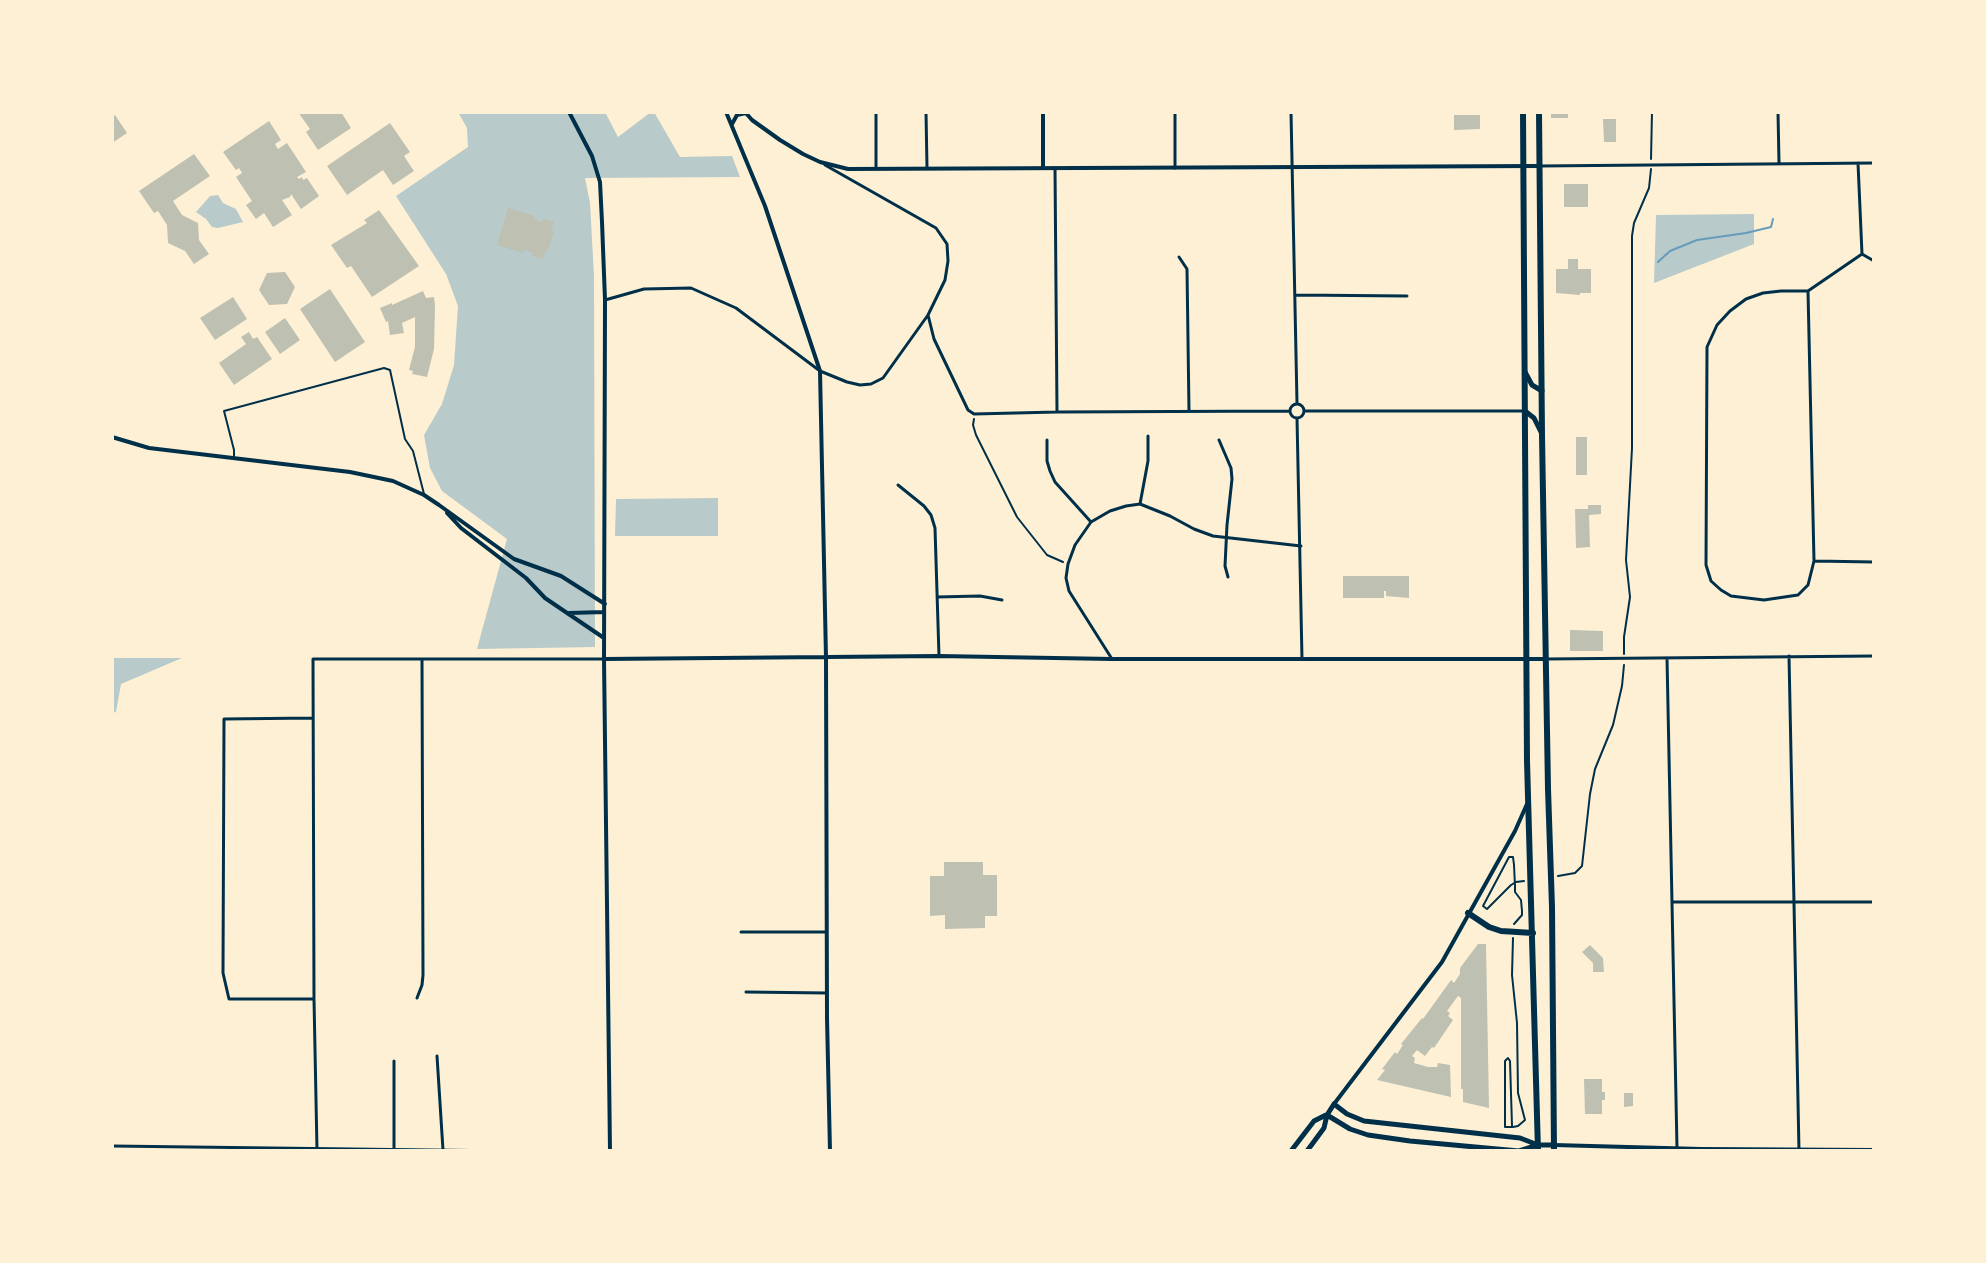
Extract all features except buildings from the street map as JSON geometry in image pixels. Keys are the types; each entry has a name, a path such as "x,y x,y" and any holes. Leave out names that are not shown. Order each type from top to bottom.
{"highway":[{"path":"1523,112 1528,802 1538,1148"},
{"path":"1539,112 1554,1148"},
{"path":"1468,913 1501,931 1533,933"}],"main road":[{"path":"1525,372 1532,385 1543,392"},
{"path":"1525,411 1534,418 1542,435"},
{"path":"1307,1151 1324,1128 1334,1104 1364,1121 1520,1138 1538,1148"},
{"path":"1327,1115 1350,1129 1410,1144 1519,1151 1554,1148"},
{"path":"1291,1151 1314,1121 1327,1115"}],"street":[{"path":"569,112 592,156 600,182 605,300 604,659 610,1151"},
{"path":"726,112 765,206 820,371 830,1151"},
{"path":"605,300 644,289 691,288 736,308 820,371 860,385 883,378 928,315 945,280 947,244 936,228 780,140 746,112 737,115 732,126"},
{"path":"876,112 876,170"},
{"path":"926,112 927,168"},
{"path":"1043,112 1043,168"},
{"path":"1175,112 1175,168"},
{"path":"1291,112 1297,403"},
{"path":"1778,112 1779,163"},
{"path":"820,162 848,169 876,170 1874,163"},
{"path":"1858,163 1862,254"},
{"path":"1055,168 1057,412"},
{"path":"1862,254 1874,261"},
{"path":"1808,291 1814,561 1808,585 1798,595 1764,600 1731,596 1711,581 1706,565 1707,347 1717,325 1746,299 1763,293 1808,291 1862,254"},
{"path":"1179,257 1187,269 1189,411"},
{"path":"1296,295 1407,296"},
{"path":"928,315 934,339 968,410 974,414 1290,411"},
{"path":"1290,411 1297,403"},
{"path":"1297,403 1305,411"},
{"path":"1290,411 1297,418"},
{"path":"1305,411 1525,411"},
{"path":"1297,418 1305,411"},
{"path":"1297,418 1302,659"},
{"path":"1140,504 1148,461 1148,436"},
{"path":"112,437 149,448 350,472 393,481 424,495 514,559 561,576 605,604"},
{"path":"1047,440 1047,461 1055,482 1091,522"},
{"path":"1219,440 1231,468 1232,479 1225,566 1228,577"},
{"path":"898,485 924,506 935,528 939,656"},
{"path":"1112,659 1069,591 1066,578 1075,545 1091,522 1110,511 1140,504 1194,529 1227,539 1301,546"},
{"path":"439,505 461,528 526,578 545,598 604,638"},
{"path":"1814,561 1874,562"},
{"path":"937,597 980,596 1002,600"},
{"path":"567,613 605,612"},
{"path":"1789,656 1799,1151"},
{"path":"317,1150 313,659 1874,656"},
{"path":"1667,658 1677,1148"},
{"path":"417,998 423,975 422,660"},
{"path":"313,718 224,719 223,973 229,999 314,999"},
{"path":"1334,1104 1442,962 1528,802"},
{"path":"1672,902 1874,902"},
{"path":"741,932 826,932"},
{"path":"746,992 827,993"},
{"path":"437,1056 443,1150"},
{"path":"394,1061 394,1149"},
{"path":"112,1146 511,1151"},
{"path":"1554,1148 1874,1150"}],"lane":[{"path":"234,458 224,411 384,368 390,370 405,439 413,451 424,495"}],"path":[{"path":"1651,158 1652,112"},
{"path":"1624,652 1630,597 1626,560 1632,448 1632,236 1634,223 1649,188 1651,168"},
{"path":"974,414 976,435 1017,517 1047,555 1068,564"},
{"path":"1556,877 1575,873 1582,866 1595,769 1613,725 1624,661"},
{"path":"1512,1129 1511,1108 1510,1061 1508,1058 1505,1061 1505,1127 1518,1126 1525,1120 1518,1093 1517,1023 1512,975 1513,927 1522,911 1521,900 1515,892 1513,857 1509,857 1483,906 1487,909 1511,885 1526,881"}],"shaded area":[{"path":"458,112 605,112 618,137 654,112 680,157 732,156 740,177 585,178 590,203 594,276 595,647 477,649 507,539 442,491 430,468 424,435 442,404 454,365 458,306 446,274 396,196 468,147 467,128"},
{"path":"218,195 223,203 236,209 243,222 212,227 196,212 210,196"},
{"path":"1754,214 1754,244 1654,283 1656,215"},
{"path":"718,498 718,536 615,536 616,499"},
{"path":"112,658 182,658 121,684 116,712 112,713"}],"waterway":[{"path":"1658,262 1670,251 1697,240 1771,227 1773,219"}]}
